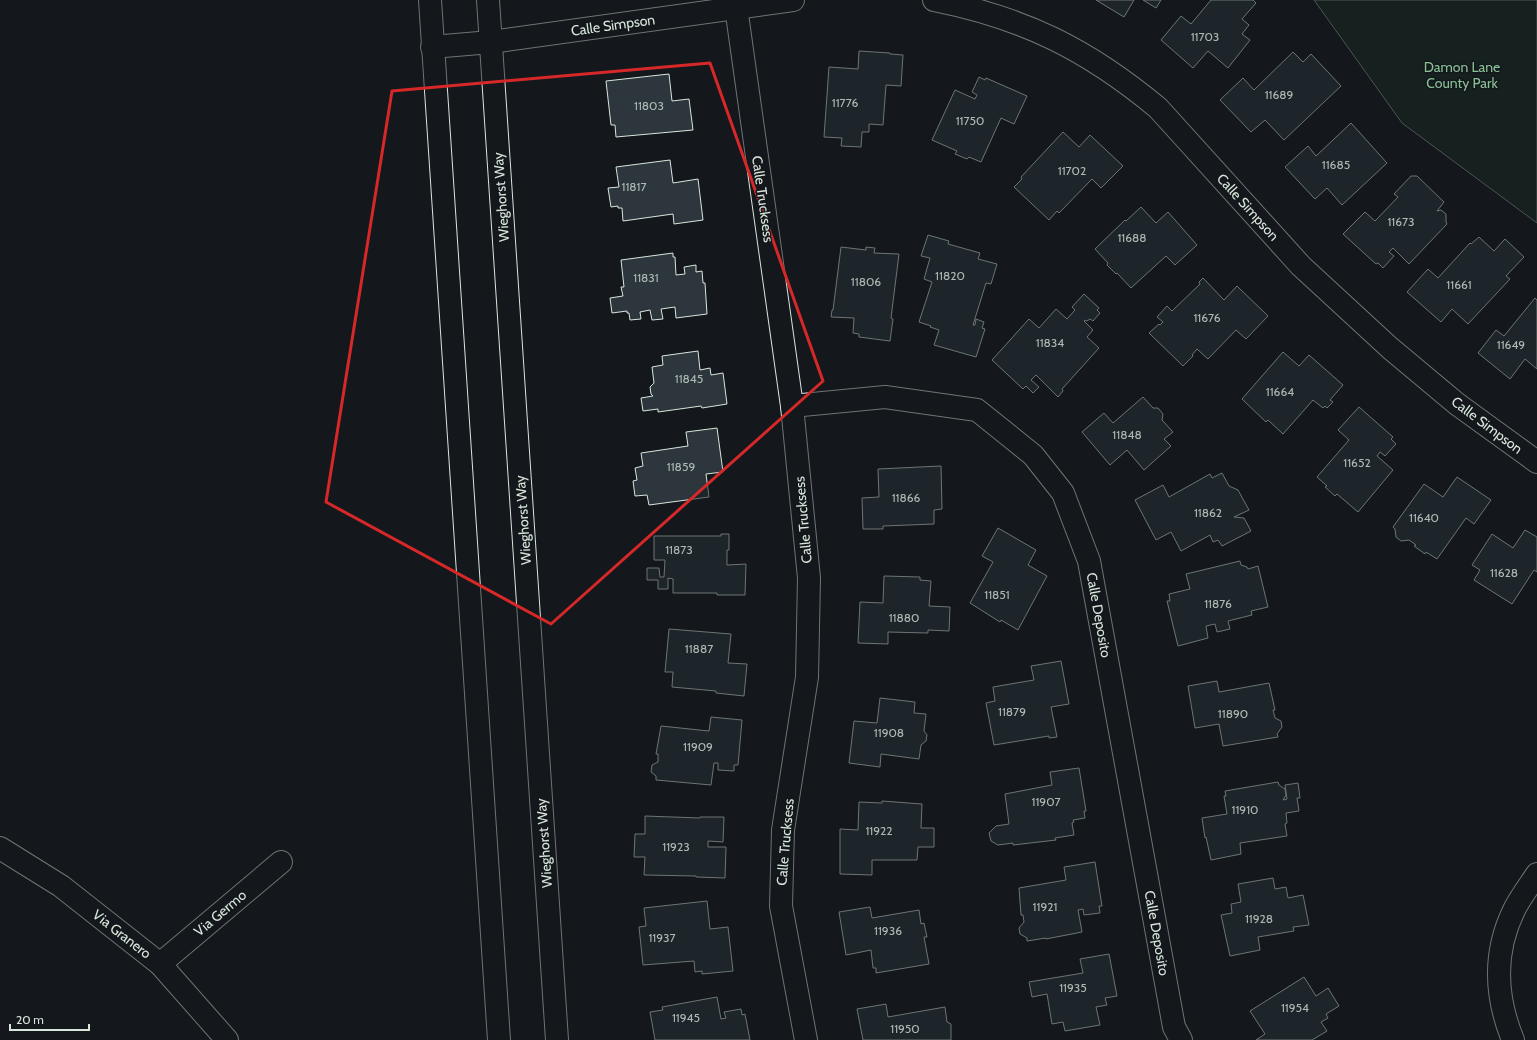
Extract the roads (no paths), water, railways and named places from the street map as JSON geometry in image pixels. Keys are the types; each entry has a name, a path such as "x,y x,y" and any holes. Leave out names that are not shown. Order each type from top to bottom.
{"street":[{"path":"430,0 499,1040"},
{"name":"Wieghorst Way","path":"488,0 557,1040"},
{"name":"Calle Simpson","path":"432,47 491,42 736,4 793,0"},
{"name":"Calle Simpson","path":"934,0 992,14 1024,25 1055,38 1113,72 1158,108 1307,271 1390,348 1457,404 1537,462"},
{"name":"Calle Trucksess","path":"736,4 792,406 809,578 807,669 783,830 781,906 806,1040"},
{"name":"Calle Deposito","path":"792,406 885,397 977,410 1033,455 1063,493 1089,561 1174,1027 1181,1040"},
{"name":"Via Granero","path":"0,848 61,886 160,964 228,1040"},
{"name":"Via Germo","path":"160,964 281,862"},
{"path":"1513,1040 1506,1024 1501,1005 1498,984 1498,963 1507,926 1514,909 1537,874"}],"park label":[{"name":"Damon Lane County Park","path":"1462,76"}]}
